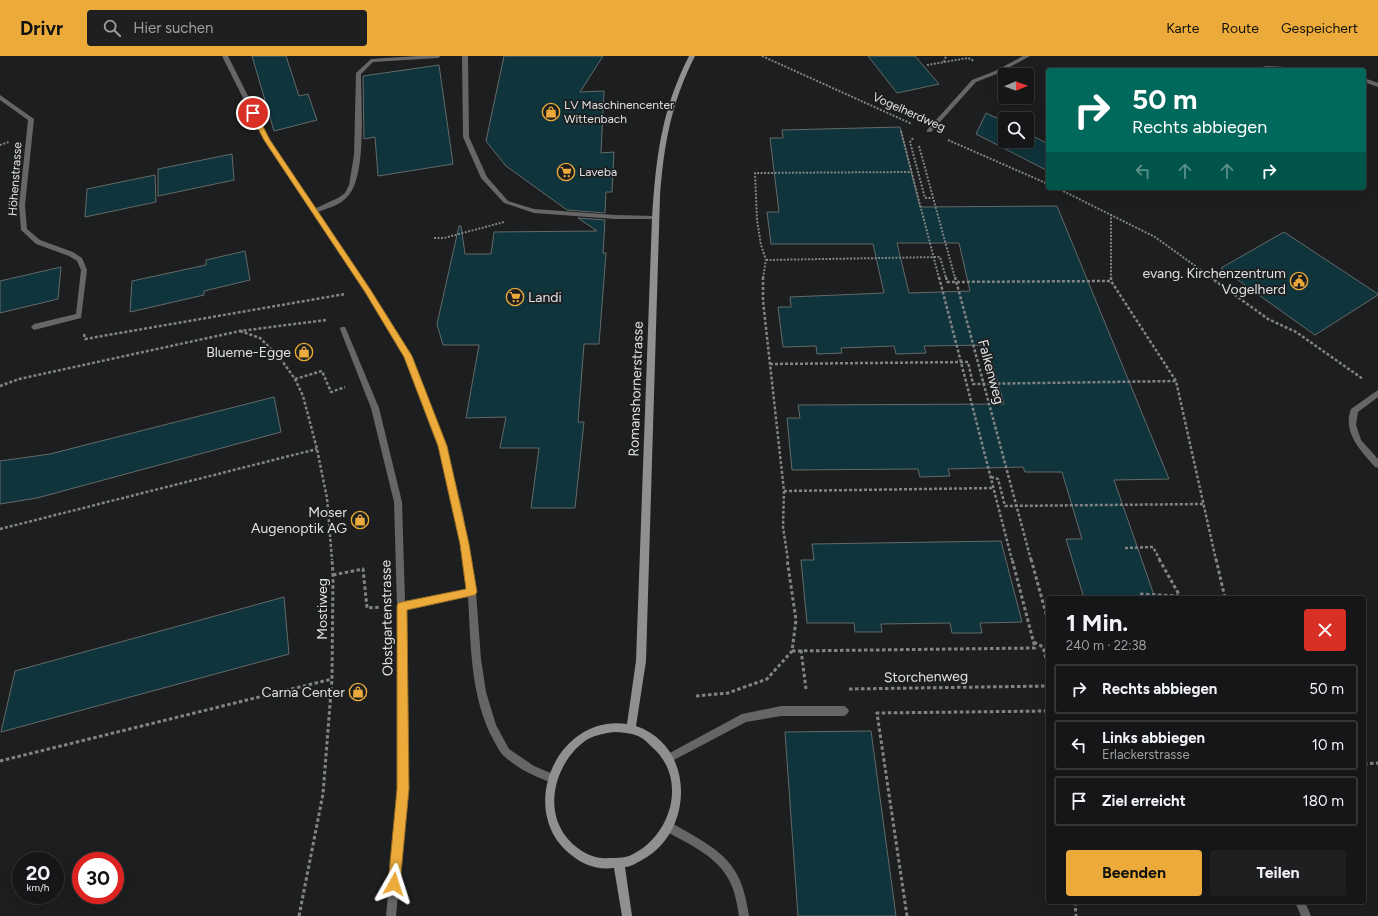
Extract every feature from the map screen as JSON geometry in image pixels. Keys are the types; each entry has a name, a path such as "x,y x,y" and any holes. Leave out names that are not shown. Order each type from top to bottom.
{"main road":[{"name":"Romanshornerstrasse","path":"631,729 641,661 655,218 659,157 669,110 683,71 692,56"},
{"path":"614,727 631,729 646,735 659,745 669,758 676,774 678,792 676,810 669,827 660,841 648,852 634,860 619,864 603,864 587,860 574,852 563,841 555,826 550,811 552,778 559,762 570,748 583,737 598,730 614,727"},
{"path":"619,864 626,916"}],"street":[{"path":"225,56 267,140 314,212 368,290 408,356 442,446 459,513 472,592 476,659 481,692 492,727 506,752 531,770 552,778"},
{"path":"314,212 336,202 347,193 355,174 358,74 371,61 438,56"},
{"path":"465,56 466,137 484,178 506,202 534,211 615,217 655,218"},
{"path":"929,131 974,81 997,72 1027,56"},
{"path":"1366,81 1378,85"},
{"name":"Höhenstrasse","path":"0,97 31,119 22,205 24,230 38,242 71,254 80,260 84,270 79,316"},
{"path":"34,326 79,316"},
{"name":"Obstgartenstrasse","path":"343,329 375,408 398,502 402,606 403,789 391,916"},
{"path":"1378,393 1354,411 1352,425 1358,442 1378,465"},
{"path":"402,606 472,592"},
{"path":"669,758 745,718 781,711 844,710"},
{"path":"669,827 719,860 732,874 741,898 744,916"},
{"path":"1301,904 1306,916"}],"path":[{"name":"Vogelherdweg","path":"762,56 1046,183"},
{"path":"944,62 946,56"},
{"path":"927,65 968,58 975,62"},
{"path":"921,128 910,142 925,198 933,198"},
{"path":"792,651 1035,648 901,131"},
{"name":"Falkenweg","path":"929,131 919,145 1046,614"},
{"path":"0,145 8,142"},
{"path":"696,696 728,692 767,679 792,651 796,620 783,527 784,491 763,301 763,276 766,260 761,245 757,220 756,173 912,172"},
{"path":"914,178 919,178"},
{"path":"1062,190 1155,237 1268,319 1296,332 1365,381"},
{"path":"1111,214 1111,281 1176,381 1225,596"},
{"path":"434,238 444,238 503,223"},
{"path":"766,260 940,257 947,282 1111,281"},
{"path":"79,316 85,339 351,293"},
{"path":"0,386 19,379 240,331 330,319"},
{"name":"Mostiweg","path":"240,331 260,338 280,358 296,379 303,396 318,449 327,498 333,575 332,679 323,794 299,916"},
{"path":"770,364 968,362 973,384 1176,381"},
{"path":"296,379 322,371 331,392 364,380"},
{"path":"0,529 318,449"},
{"path":"991,477 998,479 1005,506 1204,504"},
{"path":"784,491 994,488"},
{"path":"1125,548 1153,547 1179,596"},
{"path":"333,575 363,569 367,608 402,606"},
{"path":"1140,594 1167,596"},
{"path":"1034,642 1043,647 1046,658"},
{"path":"801,650 805,690 813,689"},
{"path":"0,761 100,739 202,711 332,679"},
{"name":"Storchenweg","path":"844,689 1046,686"},
{"path":"907,916 877,712 1046,711"},
{"path":"1366,764 1378,763"},
{"path":"1075,904 1076,916"}],"building":[{"path":"252,56 286,56 299,96 308,94 317,120 274,131"},
{"path":"504,56 603,56 580,92 604,91 601,153 614,152 612,192 606,192 605,213 567,210 506,166 486,141"},
{"path":"868,56 915,56 939,84 897,93"},
{"path":"439,65 453,164 378,176 375,137 364,139 363,76"},
{"path":"986,113 998,119 998,145 976,134"},
{"path":"900,127 920,207 1057,206 1169,479 1114,480 1154,596 1083,596 1066,539 1082,539 1062,472 1025,472 1023,467 948,469 950,476 920,477 918,469 792,470 787,418 800,418 798,405 1004,404 987,345 924,346 926,353 896,354 894,346 841,348 842,353 817,354 816,346 783,347 778,307 791,307 790,297 884,293 873,244 771,244 767,212 779,212 770,138 783,138 782,130","holes":["897,243 959,243 970,291 909,293"]},
{"path":"1034,137 1046,143 1046,170 1003,148 1034,148"},
{"path":"232,154 234,180 158,196 158,169"},
{"path":"155,175 156,202 85,217 87,189"},
{"path":"578,218 605,220 603,253 606,253 599,344 584,344 578,422 584,422 575,508 531,508 539,448 500,448 506,417 466,418 479,345 443,345 437,324 459,226 461,226 465,254 491,254 494,232 597,231"},
{"name":"evang. Kirchenzentrum Vogelherd","path":"1284,232 1378,295 1315,335 1221,268"},
{"path":"245,251 250,280 204,291 204,295 130,312 132,281 206,265 206,260"},
{"path":"61,267 58,299 0,313 0,281"},
{"path":"274,397 281,432 37,498 0,504 0,461 50,454"},
{"path":"1001,541 1022,622 980,623 982,633 952,633 950,623 881,624 882,632 855,632 854,623 807,623 801,560 814,560 812,544"},
{"path":"284,597 289,654 1,732 15,671"},
{"path":"871,731 896,916 798,916 785,732"}],"place":[{"name":"LV Maschinencenter Wittenbach","path":"551,112"},
{"name":"Laveba","path":"566,172"},
{"name":"evang. Kirchenzentrum Vogelherd","path":"1299,281"},
{"name":"Landi","path":"515,297"},
{"name":"Blueme-Egge","path":"304,352"},
{"name":"Moser Augenoptik AG","path":"360,520"},
{"name":"Carna Center","path":"358,692"}],"route":[{"path":"253,113 267,140 314,212 368,290 408,356 442,446 459,513 465,544 472,592 402,606 403,789 394,884"}]}
